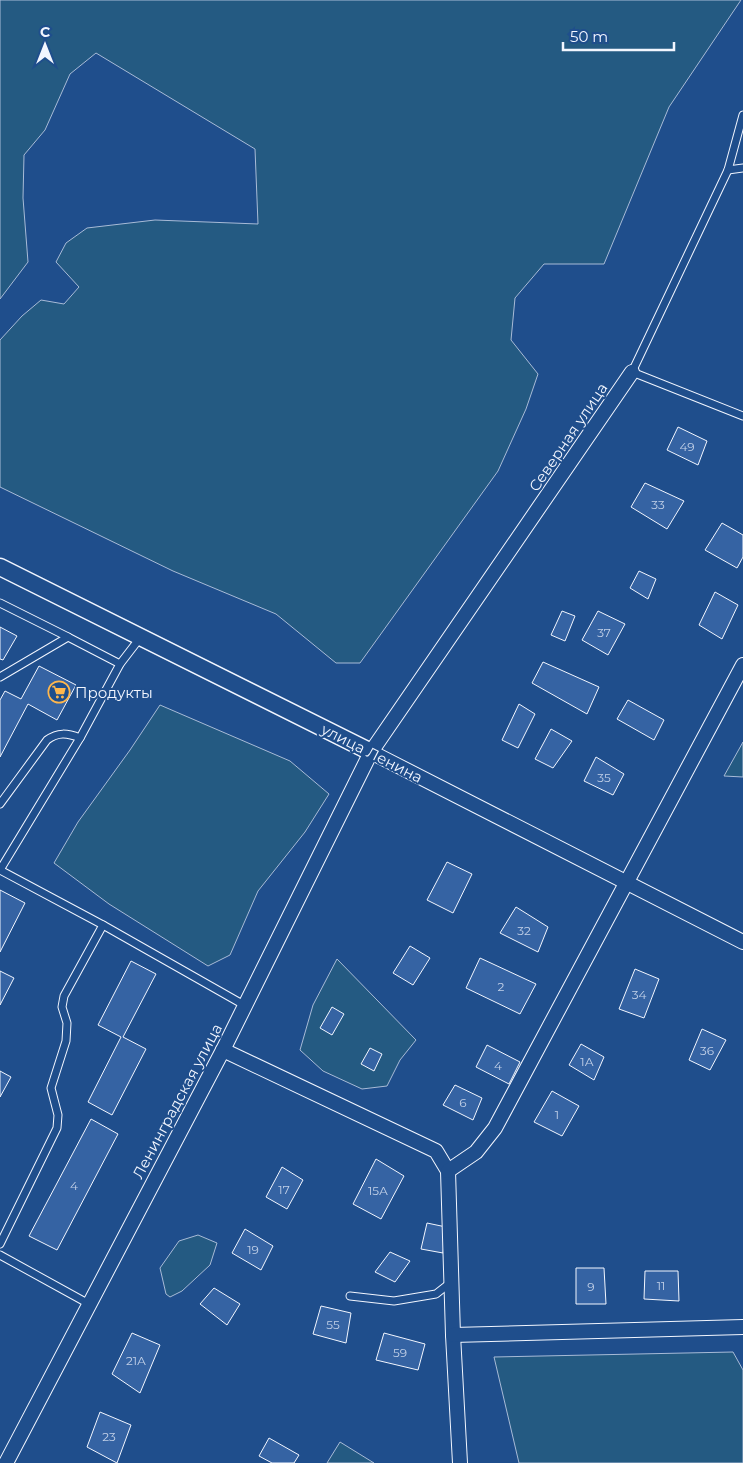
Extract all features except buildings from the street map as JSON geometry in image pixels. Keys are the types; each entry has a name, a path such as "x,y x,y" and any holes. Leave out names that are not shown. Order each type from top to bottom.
{"street":[{"name":"Северная улица","path":"371,752 632,372"},
{"name":"улица Ленина","path":"0,567 371,752 743,942"},
{"path":"448,1171 476,1152 495,1128 743,665"},
{"name":"Ленинградская улица","path":"6,1463 223,1050 371,752"},
{"path":"223,1050 436,1151 448,1171 453,1335 460,1463"},
{"path":"453,1335 741,1329"}],"lane":[{"name":"Северная улица","path":"632,372 728,170 743,115"},
{"path":"728,170 743,168"},
{"path":"632,372 743,416"},
{"path":"0,603 120,664"},
{"path":"0,677 68,638"},
{"path":"141,638 120,664 80,738 0,870 103,925 244,1006"},
{"path":"0,804 3,797 47,740 54,735 68,734 80,738"},
{"path":"0,1244 57,1128 58,1115 51,1088 66,1041 67,1023 62,1007 64,996 103,925"},
{"path":"0,1255 89,1304"},
{"path":"350,1296 394,1301 436,1294 451,1282"}],"shaded area":[{"path":"0,0 741,0 669,107 604,264 544,264 515,298 511,340 538,374 526,409 498,471 360,663 336,663 276,614 173,571 0,487 0,340 22,316 41,300 64,304 79,287 56,262 66,243 87,228 155,220 258,224 255,149 96,53 70,74 45,130 24,155 23,198 28,262 0,299"},
{"path":"160,705 290,761 329,794 305,832 258,891 230,955 208,966 109,904 54,863 78,822"},
{"path":"743,742 743,777 724,776"},
{"path":"337,959 416,1040 400,1060 387,1086 362,1089 323,1071 300,1050 313,1005"},
{"path":"198,1235 217,1243 210,1265 182,1291 170,1297 166,1294 160,1268 179,1241"},
{"path":"733,1352 743,1370 743,1463 519,1463 494,1357"},
{"path":"340,1442 374,1463 327,1463"}],"place":[{"name":"Продукты","path":"59,692"}]}
